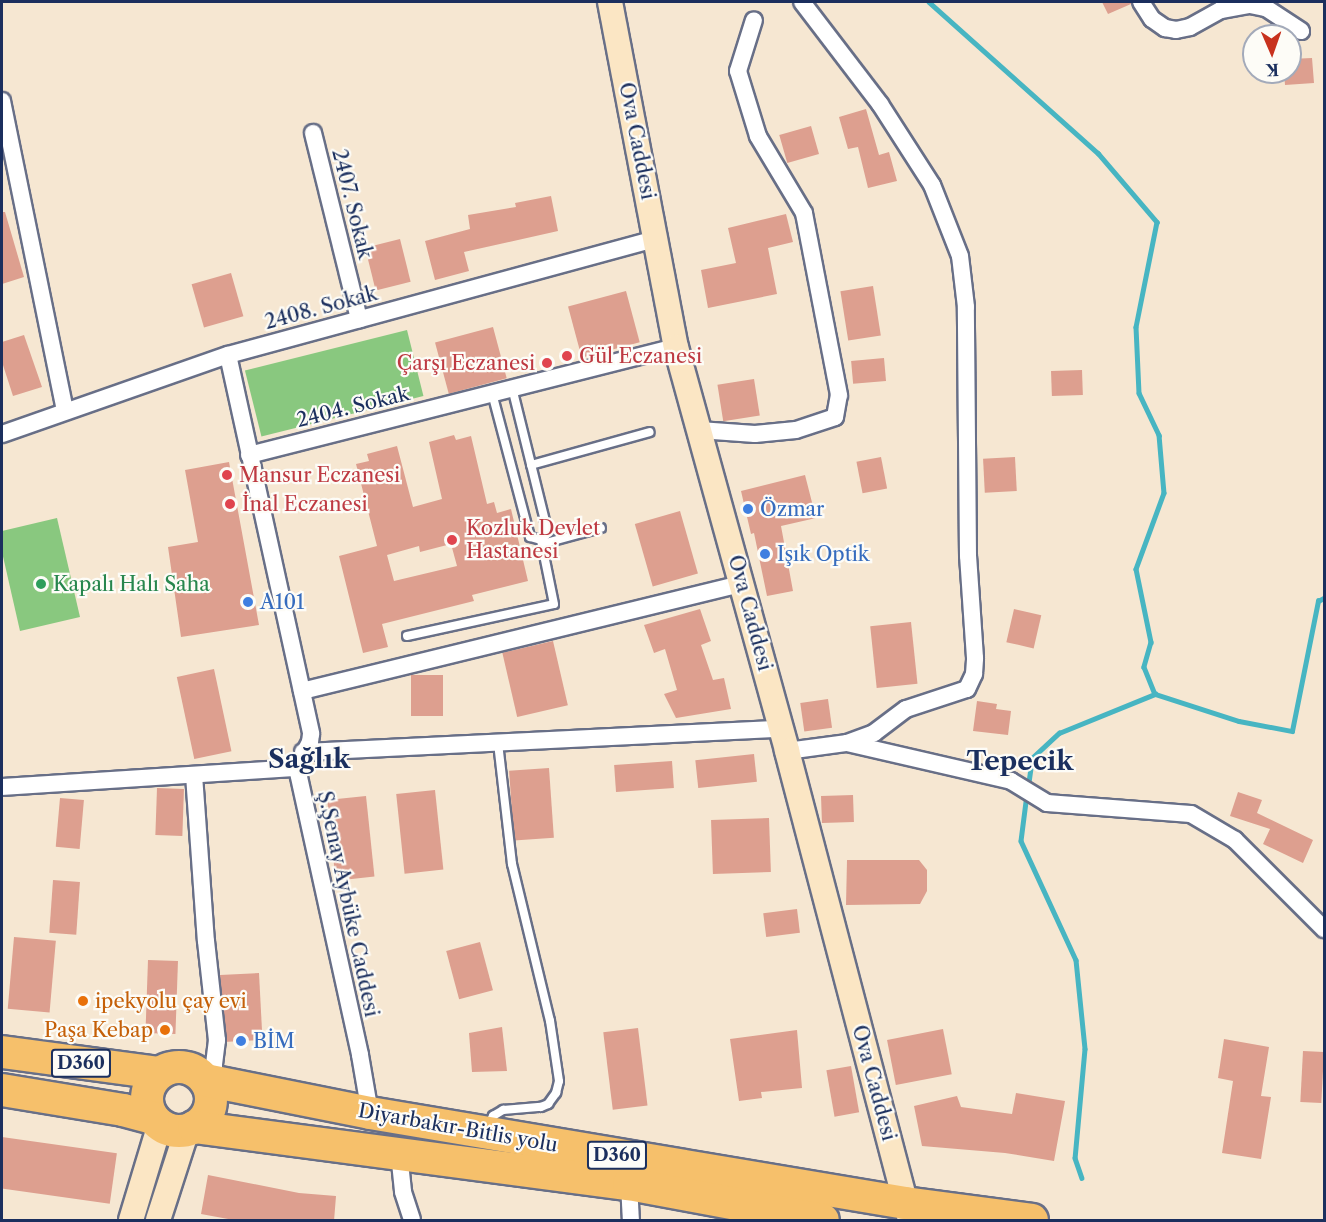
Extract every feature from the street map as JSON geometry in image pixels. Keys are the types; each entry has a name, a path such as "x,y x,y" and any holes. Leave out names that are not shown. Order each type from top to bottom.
{"highway":[{"name":"D360","path":"2,1052 160,1073"},
{"path":"181,1067 192,1069 205,1080 211,1095 211,1106 207,1115 174,1125 147,1101 148,1091 160,1073 181,1067"},
{"name":"Diyarbakır-Bitlis yolu","path":"205,1080 370,1113 908,1212 1032,1221"},
{"name":"Diyarbakır-Bitlis yolu","path":"2,1090 123,1110 174,1125 629,1184 823,1221"}],"street":[{"name":"Ova Caddesi","path":"610,2 676,347 784,740 908,1212"},
{"path":"801,2 880,104 932,185 960,256 966,307 968,556 974,674 967,689 906,709 874,733 847,743"},
{"path":"1141,2 1152,20 1165,28 1176,30 1190,27 1221,10 1250,5 1266,8 1290,24"},
{"path":"699,430 755,434 796,430 836,417 839,395 804,213 758,136 738,71 754,20"},
{"path":"2,102 65,410"},
{"name":"2407. Sokak","path":"313,134 359,319"},
{"name":"2408. Sokak","path":"2,434 228,354 656,239"},
{"name":"2404. Sokak","path":"249,455 676,347"},
{"name":"Ş.Şenay Aybüke Caddesi","path":"228,354 311,734 310,742 297,768 360,1054 370,1113"},
{"path":"302,691 741,584"},
{"path":"303,752 498,742 784,740 847,743 1011,781 1047,803 1191,814 1235,840 1324,929"},
{"path":"2,787 297,768"},
{"path":"194,775 206,940 217,1040 214,1066 205,1080"},
{"path":"131,1221 174,1125"},
{"path":"158,1221 174,1125"},
{"path":"399,1153 403,1192 412,1221"},
{"path":"629,1184 632,1221"}],"lane":[{"path":"407,636 554,604 542,542 548,533 512,388"},
{"path":"492,393 530,537 542,542 601,528"},
{"path":"531,465 650,432"},
{"path":"486,1133 489,1121 497,1112 541,1107 548,1104 556,1093 559,1081 550,1022 512,864 498,742"}],"green space":[{"path":"407,330 423,396 261,436 245,370"},
{"name":"Kapalı Halı Saha","path":"57,518 80,617 20,631 2,552 2,531"}],"building":[{"path":"1102,2 1131,2 1131,4 1108,14"},
{"path":"1302,58 1312,58 1314,83 1302,84"},
{"path":"866,109 879,155 889,152 897,181 868,188 858,147 848,149 839,117"},
{"path":"811,126 819,154 787,163 779,135"},
{"path":"551,196 558,231 464,252 469,271 435,280 425,241 470,229 468,215 516,207 515,203"},
{"path":"2,212 5,212 24,277 2,284"},
{"path":"786,214 793,242 768,248 777,294 708,308 701,270 736,263 728,228"},
{"path":"400,239 411,282 376,290 365,248"},
{"path":"231,273 243,316 204,328 192,284"},
{"path":"873,286 881,335 848,341 840,291"},
{"path":"626,291 640,342 582,358 568,307"},
{"path":"493,327 507,378 449,394 435,343"},
{"path":"24,335 42,387 13,396 2,362 2,342"},
{"path":"884,358 886,381 853,384 851,361"},
{"path":"1082,370 1083,395 1052,396 1051,371"},
{"path":"754,379 760,416 723,421 717,385"},
{"path":"454,435 456,440 471,436 487,504 494,502 497,513 511,509 528,581 472,595 474,601 382,624 388,647 363,653 339,556 377,546 356,464 369,461 367,454 397,446 413,507 442,499 429,442","holes":["451,544 457,566 394,581 387,555 419,546 420,552"]},
{"path":"881,457 887,488 863,493 856,462"},
{"path":"1015,457 1017,491 985,493 983,459"},
{"path":"229,462 259,625 181,637 168,547 198,542 185,470"},
{"path":"805,475 816,518 781,526 793,591 767,596 754,533 751,534 741,491"},
{"path":"680,511 698,573 653,586 635,524"},
{"path":"700,609 711,641 701,645 713,680 724,678 731,709 676,718 664,694 677,690 665,649 654,653 644,625"},
{"path":"1014,609 1041,615 1034,648 1006,642"},
{"path":"911,622 917,684 877,688 870,626"},
{"path":"553,641 568,705 517,717 502,653"},
{"path":"214,669 231,751 194,759 177,677"},
{"path":"411,675 443,675 443,716 411,716"},
{"path":"828,699 832,728 804,732 800,703"},
{"path":"977,701 997,704 996,709 1011,711 1008,735 973,731"},
{"path":"754,754 757,782 698,788 695,760"},
{"path":"672,761 674,788 616,792 614,765"},
{"path":"549,768 554,838 514,841 509,771"},
{"path":"157,788 184,789 182,836 155,835"},
{"path":"435,790 443,870 405,874 396,794"},
{"path":"1238,792 1262,800 1257,813 1313,840 1303,863 1263,844 1270,829 1230,816"},
{"path":"853,795 854,822 822,823 821,796"},
{"path":"366,796 374,877 336,881 327,800"},
{"path":"60,798 84,800 80,849 56,847"},
{"path":"769,818 771,872 713,874 711,820"},
{"path":"847,860 919,860 927,870 927,891 920,904 846,905"},
{"path":"53,880 80,882 76,935 49,933"},
{"path":"797,909 800,933 766,937 763,913"},
{"path":"14,937 56,941 50,1012 8,1009"},
{"path":"480,942 493,990 459,999 446,951"},
{"path":"148,960 178,961 175,1034 145,1033"},
{"path":"259,973 263,1040 224,1042 220,975"},
{"path":"502,1027 507,1071 472,1072 469,1033"},
{"path":"638,1028 648,1105 613,1110 603,1032"},
{"path":"943,1029 952,1074 896,1085 887,1040"},
{"path":"797,1030 802,1088 761,1092 762,1098 739,1101 730,1039"},
{"path":"1224,1039 1269,1047 1261,1096 1271,1097 1261,1159 1222,1153 1233,1081 1218,1078"},
{"path":"1303,1051 1324,1052 1321,1103 1300,1102"},
{"path":"851,1066 859,1112 835,1117 826,1070"},
{"path":"1016,1093 1065,1101 1054,1161 1005,1153 922,1146 914,1106 957,1096 961,1107 1012,1114"},
{"path":"2,1137 117,1153 110,1204 2,1189"},
{"path":"208,1175 299,1193 336,1196 334,1221 239,1221 201,1214"}],"waterway":[{"path":"929,2 1098,153 1157,222 1136,327 1139,393 1159,435 1164,493 1136,569 1151,642 1144,667 1155,694"},
{"path":"1028,786 1032,758 1059,733 1155,694 1239,721 1292,731 1318,601 1324,598"},
{"path":"1027,794 1021,841 1076,960 1085,1049 1075,1158 1082,1178"}],"place":[{"name":"Gül Eczanesi","path":"567,356"},
{"name":"Çarşı Eczanesi","path":"547,363"},
{"name":"Mansur Eczanesi","path":"227,475"},
{"name":"İnal Eczanesi","path":"230,504"},
{"name":"Özmar","path":"748,509"},
{"name":"Kozluk Devlet Hastanesi","path":"452,540"},
{"name":"Işık Optik","path":"765,554"},
{"name":"Kapalı Halı Saha","path":"41,584"},
{"name":"A101","path":"248,602"},
{"name":"ipekyolu çay evi","path":"83,1001"},
{"name":"Paşa Kebap","path":"165,1030"},
{"name":"BİM","path":"241,1041"}],"district":[{"name":"Sağlık","path":"309,760"},
{"name":"Tepecik","path":"1020,762"}]}
